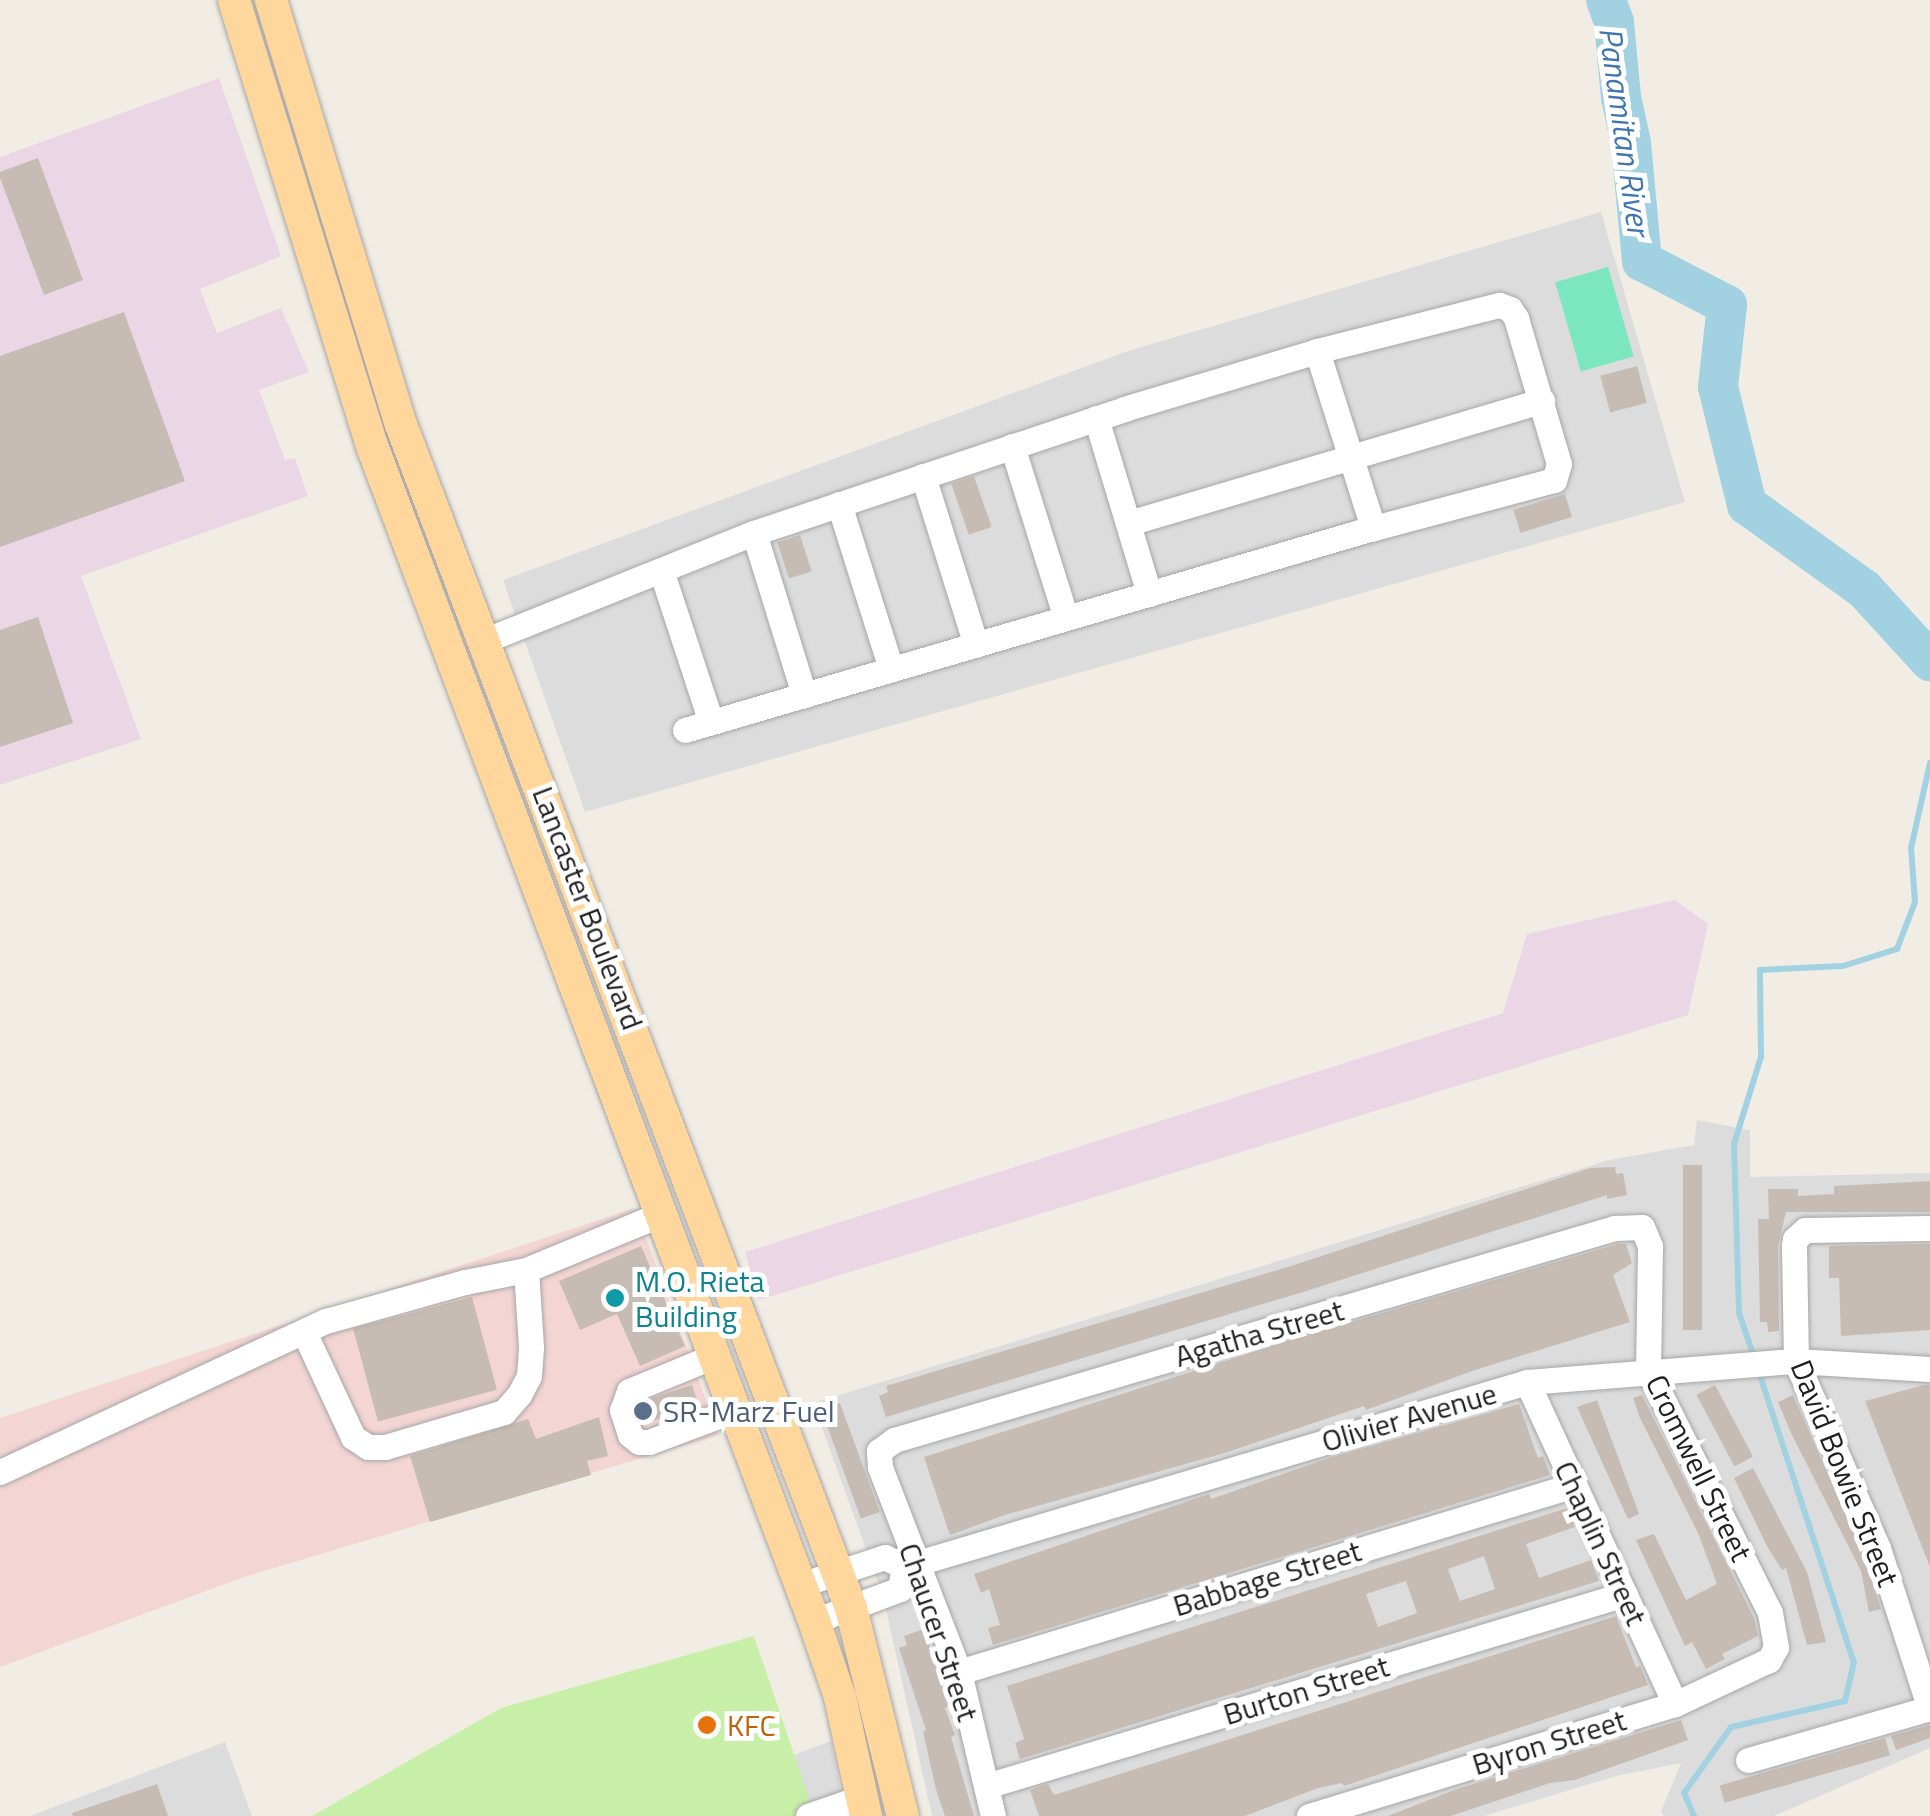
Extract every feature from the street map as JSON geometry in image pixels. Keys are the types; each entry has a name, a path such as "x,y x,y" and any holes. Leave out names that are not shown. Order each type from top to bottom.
{"main road":[{"name":"Lancaster Boulevard","path":"234,0 374,451 814,1621 840,1698 864,1806"},
{"name":"Lancaster Boulevard","path":"271,0 400,422 851,1608 903,1816"},
{"path":"572,977 608,963"}],"street":[{"path":"486,640 661,570 754,533 1096,418 1317,352 1499,305 1510,308 1516,318 1559,464 1554,480 1373,528 698,726 661,570"},
{"path":"1317,352 1373,528"},
{"path":"1129,524 1542,401"},
{"path":"1096,418 1149,594"},
{"path":"1012,446 1066,618"},
{"path":"923,476 976,644"},
{"path":"838,504 891,669"},
{"path":"754,533 804,694"},
{"path":"0,1472 304,1332 448,1286 526,1270 661,1214"},
{"name":"Agatha Street","path":"879,1451 894,1440 1577,1239 1630,1224 1642,1227"},
{"name":"Cromwell Street","path":"1642,1227 1650,1246 1648,1370 1770,1613 1776,1647"},
{"name":"David Bowie Street","path":"1930,1228 1799,1233 1794,1246 1785,1362 1878,1548 1930,1708"},
{"path":"304,1332 353,1437 368,1446 385,1447 504,1412 519,1396 529,1376 531,1347 526,1270"},
{"path":"714,1356 629,1391 622,1410 630,1435 638,1442 649,1442 734,1410"},
{"name":"Olivier Avenue","path":"800,1586 885,1557 910,1565 1527,1382 1785,1362 1930,1370"},
{"name":"Chaplin Street","path":"1527,1382 1675,1704"},
{"name":"Chaucer Street","path":"879,1451 880,1467 910,1565 959,1672 993,1816"},
{"name":"Babbage Street","path":"959,1672 1574,1485"},
{"path":"814,1621 900,1589 910,1565"},
{"name":"Burton Street","path":"986,1786 1625,1594"},
{"name":"Byron Street","path":"1310,1816 1675,1704 1755,1670 1769,1660 1776,1647"},
{"path":"1748,1760 1930,1708"},
{"path":"808,1816 864,1806"}],"shaded area":[{"path":"219,78 281,256 200,289 217,333 281,308 309,372 259,390 285,460 295,458 308,496 81,576 141,739 0,785 0,157"},
{"path":"1601,212 1685,502 585,812 503,580 1128,351"},
{"path":"1675,900 1708,924 1688,1015 759,1300 745,1252 1503,1013 1527,934"},
{"path":"1697,1120 1750,1130 1750,1177 1930,1173 1930,1748 1774,1816 1664,1816 1661,1811 1681,1763 1616,1776 1484,1816 932,1816 883,1596 813,1403 1609,1160 1694,1145"},
{"path":"635,1208 719,1435 244,1577 0,1667 0,1418"},
{"path":"831,1741 846,1816 631,1816"},
{"path":"225,1742 252,1816 30,1816"}],"green space":[{"path":"1608,267 1634,356 1581,372 1555,282"},
{"path":"754,1636 815,1816 312,1816 501,1708"}],"building":[{"path":"38,158 83,280 44,295 0,178 0,172"},
{"path":"124,312 185,481 0,547 0,356"},
{"path":"1637,366 1647,403 1610,413 1600,376"},
{"path":"974,476 992,527 969,535 951,484"},
{"path":"1565,494 1572,517 1520,533 1513,510"},
{"path":"800,535 812,571 789,579 777,542"},
{"path":"38,617 73,723 0,747 0,630"},
{"path":"1683,1165 1702,1165 1702,1330 1683,1330"},
{"path":"1615,1167 1616,1174 1623,1173 1627,1195 1607,1199 1607,1195 1303,1292 886,1417 879,1396 888,1392 886,1386 1288,1267 1590,1168"},
{"path":"1930,1181 1930,1212 1786,1212 1778,1246 1779,1331 1768,1332 1767,1322 1760,1322 1758,1219 1769,1219 1768,1189 1798,1189 1798,1196 1834,1194 1834,1186"},
{"path":"1626,1244 1632,1263 1613,1275 1630,1322 1475,1370 1366,1410 1364,1406 1228,1452 1005,1515 950,1535 924,1457 1294,1339"},
{"path":"1930,1244 1930,1330 1841,1336 1839,1278 1829,1278 1829,1246"},
{"name":"M.O. Rieta Building","path":"641,1246 685,1346 640,1366 617,1314 580,1330 559,1281"},
{"path":"472,1297 497,1390 378,1422 353,1329"},
{"path":"692,1385 699,1406 648,1422 642,1401"},
{"path":"1715,1385 1753,1457 1734,1466 1696,1395"},
{"path":"1930,1385 1930,1567 1865,1401"},
{"path":"1642,1395 1754,1618 1758,1636 1722,1654 1725,1659 1706,1669 1692,1642 1685,1646 1636,1540 1654,1534 1686,1600 1717,1584 1698,1533 1639,1416 1633,1398"},
{"path":"1793,1395 1863,1554 1881,1609 1869,1612 1861,1571 1778,1402"},
{"path":"1597,1400 1639,1514 1628,1519 1577,1407"},
{"path":"840,1403 880,1512 861,1519 821,1410"},
{"path":"1519,1404 1538,1458 1543,1456 1550,1475 993,1645 988,1628 1000,1625 989,1589 981,1593 974,1574 1209,1494 1211,1499 1329,1458"},
{"path":"599,1417 608,1456 587,1461 591,1475 430,1522 410,1456 528,1419 536,1439"},
{"path":"1753,1468 1807,1572 1826,1642 1807,1645 1786,1568 1782,1570 1768,1548 1734,1478"},
{"path":"1567,1508 1575,1527 1526,1544 1539,1578 1591,1560 1599,1581 1020,1759 1015,1743 1024,1739 1007,1686","holes":["1484,1556 1495,1589 1460,1601 1448,1569","1406,1581 1417,1613 1378,1627 1366,1594"]},
{"path":"1616,1616 1636,1667 1640,1666 1648,1685 1344,1786 1342,1783 1318,1788 1245,1816 1039,1816 1030,1790 1048,1784 1054,1795"},
{"path":"924,1629 949,1706 945,1708 955,1735 951,1737 974,1816 945,1816 936,1789 923,1732 926,1730 899,1648 907,1645 904,1636"},
{"path":"1681,1720 1688,1740 1575,1780 1550,1783 1451,1816 1388,1816 1454,1790"},
{"path":"1930,1725 1930,1738 1896,1750 1891,1736"},
{"path":"1885,1738 1890,1755 1725,1803 1720,1785"},
{"path":"157,1784 168,1816 73,1816 72,1813"}],"waterway":[{"name":"Panamitan River","path":"1606,0 1614,22 1621,97 1631,143 1642,261 1727,305 1718,387 1747,505 1864,589 1930,661"},
{"path":"1755,1360 1739,1313 1734,1144 1761,1057 1760,970 1843,966 1897,949 1915,902 1911,848 1930,763"},
{"path":"1694,1816 1684,1793 1731,1727 1845,1701 1854,1663 1759,1372"}],"place":[{"name":"M.O. Rieta Building","path":"615,1298"},
{"name":"SR-Marz Fuel","path":"643,1411"},
{"name":"KFC","path":"707,1725"}]}
